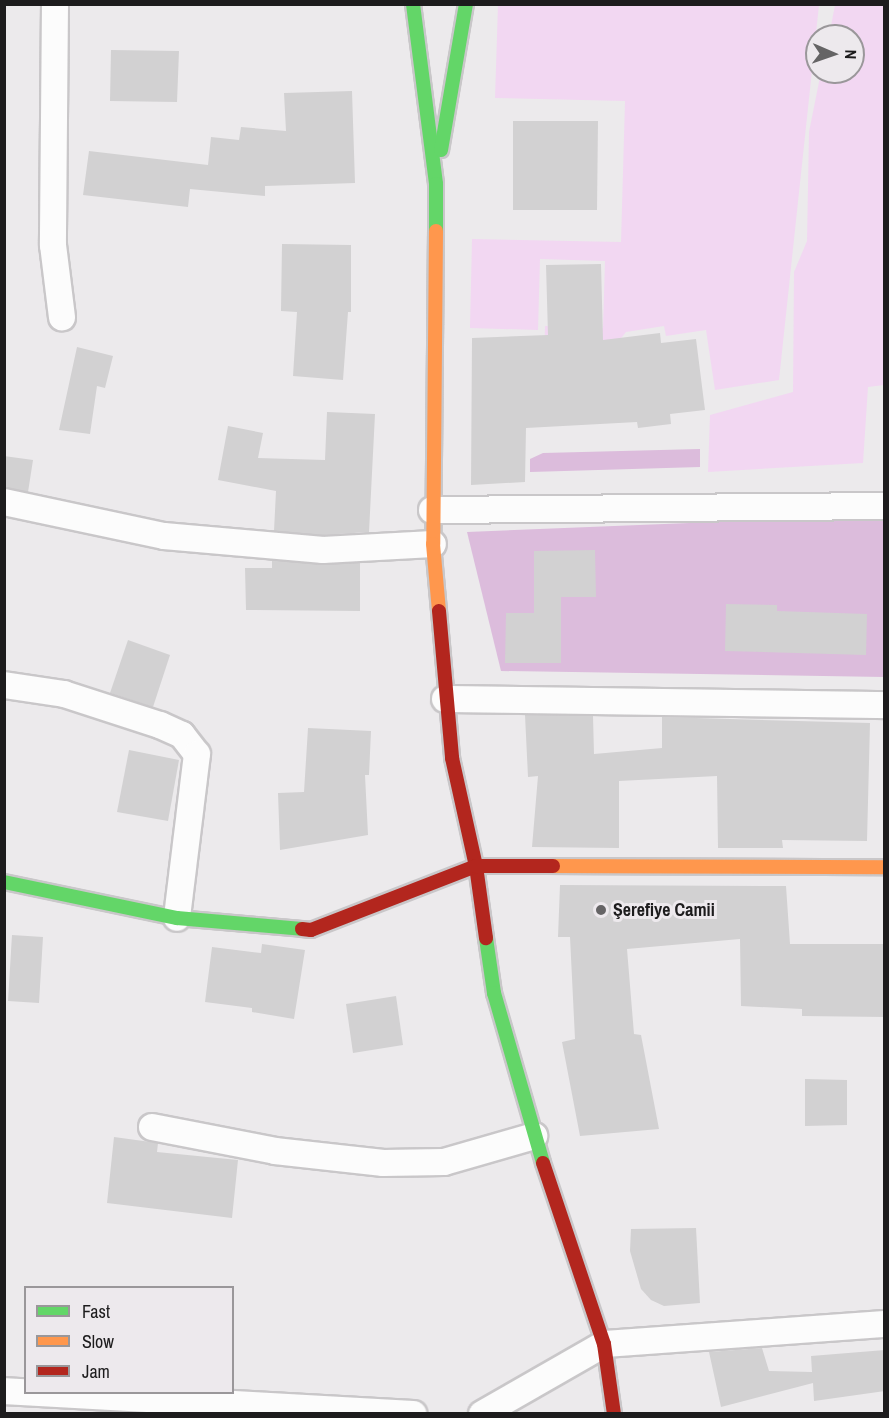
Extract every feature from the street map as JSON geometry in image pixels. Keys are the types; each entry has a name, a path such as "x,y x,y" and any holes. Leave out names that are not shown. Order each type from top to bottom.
{"main road":[{"path":"413,4 436,184 432,544 452,758 476,866 494,993 534,1136 604,1344 614,1413"},
{"path":"436,184 466,4"},
{"path":"4,882 177,918 311,930 476,866 885,867"}],"street":[{"path":"55,4 53,245 62,317"},
{"path":"4,502 164,536 322,550 432,544"},
{"path":"432,510 885,506"},
{"path":"4,685 64,694 160,724 182,735 197,754 177,918"},
{"path":"445,699 885,705"},
{"path":"152,1127 274,1151 383,1163 444,1162 534,1136"},
{"path":"482,1413 604,1344 885,1324"},
{"path":"4,1390 63,1405 413,1413"}],"shaded area":[{"path":"498,5 819,5 817,24 805,24 805,84 811,84 779,380 715,390 706,330 666,336 664,326 626,332 610,352 544,368 545,326 603,328 605,261 540,259 538,330 470,328 472,239 621,242 625,101 495,98"},
{"path":"835,5 884,5 884,385 868,387 863,463 708,472 710,415 793,392 794,272 807,241 809,132 819,84 865,84 865,24 831,24"},
{"path":"700,449 700,467 530,472 530,459 543,453"},
{"path":"884,515 884,677 501,671 467,532"}],"building":[{"path":"111,50 179,51 177,102 110,101"},
{"path":"352,91 355,183 265,186 265,196 190,189 188,207 83,195 89,151 208,165 211,137 239,140 241,127 286,131 284,93"},
{"path":"513,121 598,121 597,210 513,210"},
{"path":"282,244 351,245 351,312 348,312 343,380 293,376 297,312 281,311"},
{"path":"601,264 603,340 660,333 661,343 696,339 705,410 670,414 671,424 638,428 637,422 526,428 525,482 471,485 472,338 548,335 546,265"},
{"path":"77,347 113,356 105,388 97,386 90,434 59,430"},
{"path":"327,412 375,414 369,532 323,535 274,531 276,491 218,480 228,426 263,433 258,458 325,460"},
{"path":"4,456 33,460 28,492 4,487"},
{"path":"595,550 596,597 561,597 561,663 505,663 506,613 534,613 534,551"},
{"path":"272,561 360,563 360,611 246,610 245,568 272,568"},
{"path":"726,604 777,605 777,611 867,614 866,655 725,651"},
{"path":"128,640 170,655 153,707 110,693"},
{"path":"525,715 593,716 594,754 662,748 662,717 870,723 867,841 782,840 783,848 718,848 717,776 619,781 619,848 532,847 538,776 528,777"},
{"path":"308,728 371,731 369,775 365,775 368,835 280,850 278,793 304,792"},
{"path":"129,750 179,760 168,821 117,812"},
{"path":"560,885 786,886 790,944 885,944 885,1017 802,1016 802,1009 741,1006 740,939 627,949 634,1034 641,1035 659,1129 580,1136 562,1042 575,1039 570,937 558,937"},
{"path":"12,935 43,937 39,1003 8,1001"},
{"path":"262,944 305,950 294,1019 252,1012 252,1008 205,1002 212,947 261,953"},
{"path":"396,996 403,1045 353,1053 346,1004"},
{"path":"805,1079 847,1080 847,1125 805,1126"},
{"path":"114,1137 158,1143 157,1152 238,1160 232,1218 107,1203"},
{"path":"696,1228 700,1303 664,1306 651,1300 641,1289 630,1251 631,1229"},
{"path":"762,1348 769,1371 812,1372 811,1356 885,1350 885,1391 814,1401 813,1383 721,1407 709,1352"}],"traffic: fast":[{"path":"413,4 436,184 436,231"},
{"path":"441,150 466,4"},
{"path":"4,882 177,918 302,929"},
{"path":"486,938 494,993 543,1163"}],"traffic: slow":[{"path":"436,231 433,544 439,611"},
{"path":"553,866 884,867"}],"traffic: jam":[{"path":"439,611 452,758 476,866 486,938"},
{"path":"302,929 311,930 476,866 553,866"},
{"path":"543,1163 604,1344 614,1414"}],"place":[{"name":"Şerefiye Camii","path":"601,910"}]}
